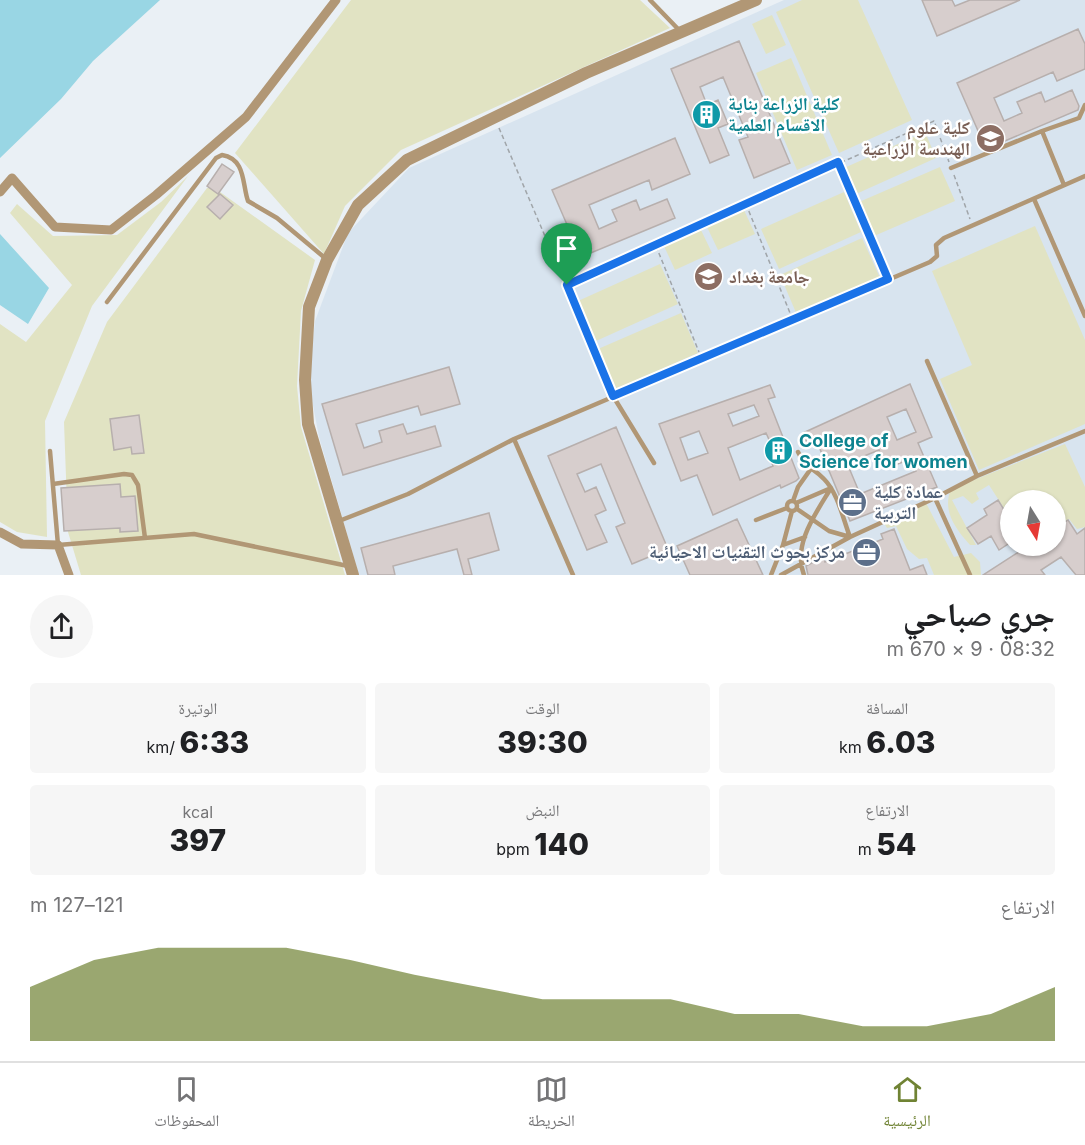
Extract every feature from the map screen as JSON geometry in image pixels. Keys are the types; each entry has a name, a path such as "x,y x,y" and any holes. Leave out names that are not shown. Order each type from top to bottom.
{"street":[{"path":"0,192 12,178 55,227 111,230 156,195 246,117 336,0"},
{"path":"352,571 308,424 304,380 309,307 327,260 358,205 407,160 494,116 756,0"},
{"path":"0,532 22,544 58,545 69,575"}],"lane":[{"path":"650,0 682,33"},
{"path":"951,168 1079,118 1085,105"},
{"path":"1042,131 1064,185"},
{"path":"107,302 216,158 222,155 236,163 241,170 248,201 277,218 327,260"},
{"path":"338,522 408,494 514,439 935,260 936,245 944,238 1085,176"},
{"path":"1034,199 1085,316"},
{"path":"927,361 977,476"},
{"path":"613,396 654,463"},
{"path":"781,575 799,563 850,537 977,476 1085,431"},
{"path":"514,439 573,575"},
{"path":"50,451 58,545 194,534 352,571"},
{"path":"798,452 810,470 824,478 831,488 850,537"},
{"path":"771,575 783,545 798,487 810,470"},
{"path":"53,483 124,474 132,475 138,485 145,538"},
{"path":"756,520 831,488"},
{"path":"804,575 799,563 805,537 813,518 831,488"},
{"path":"935,498 970,575"},
{"path":"793,506 829,531 850,537"},
{"path":"783,545 805,537"}],"path":[{"path":"494,116 613,396"},
{"path":"567,285 656,246 745,203 933,121"},
{"path":"838,162 888,279"},
{"path":"745,203 792,319"},
{"path":"656,246 702,359"}],"shaded area":[{"name":"جامعة بغداد","path":"784,0 1085,0 1085,575 359,575 319,437 308,379 315,321 348,233 409,168"}],"green space":[{"path":"351,0 640,0 670,28 401,150 345,206 324,254 235,153"},
{"path":"802,0 858,0 912,120 839,153 776,12"},
{"path":"772,15 786,45 766,54 752,24"},
{"path":"791,58 832,155 797,170 756,73"},
{"path":"925,132 936,158 856,194 844,168"},
{"path":"940,167 955,201 874,236 859,202"},
{"path":"188,176 92,306 45,421 47,537 17,532 0,522 0,324 26,342 72,285 10,213 17,204 53,236 117,235 161,202"},
{"path":"213,187 315,260 301,311 297,386 301,427 345,575 81,575 68,532 64,422 107,322 207,188"},
{"path":"844,192 861,232 779,269 761,229"},
{"path":"744,210 755,234 718,250 707,227"},
{"path":"1035,226 1085,340 1085,424 979,470 940,379 972,365 932,271"},
{"path":"701,230 712,253 675,270 664,246"},
{"path":"862,238 880,278 797,315 780,275"},
{"path":"660,264 678,304 596,341 578,301"},
{"path":"681,313 698,353 616,389 598,349"},
{"path":"1065,444 1085,487 1085,527 1077,529 1069,519 1066,521 1066,490 1000,490 1000,502 989,485 976,493 979,499 972,504 963,496 952,500 976,545 970,545 951,519 948,505 951,489"},
{"path":"926,503 954,557 971,553 980,562 981,575 934,575 927,558 919,559 907,549 896,526 887,528 884,523"}],"water":[{"path":"0,0 160,0 93,61 61,99 0,158"},
{"path":"0,234 49,288 28,324 0,305"}],"building":[{"path":"922,0 952,0 955,6 970,0 1020,0 937,36"},
{"path":"1078,29 1085,44 1085,69 1057,81 1053,72 994,98 1004,121 1022,113 1017,102 1041,92 1045,102 1072,90 1079,106 1078,110 986,149 957,83"},
{"name":"كلية الزراعة بناية الاقسام العلمية","path":"739,41 790,163 754,178 739,140 748,137 723,77 700,87 707,105 718,100 728,124 718,128 729,155 710,163 671,69"},
{"name":"كلية الزراعة بناية الاقسام العلمية","path":"675,138 690,174 652,190 649,180 589,205 599,229 617,221 612,210 636,200 640,210 667,199 675,218 581,257 552,190"},
{"path":"222,164 234,172 218,194 207,186"},
{"path":"220,194 233,205 220,219 207,207"},
{"path":"449,367 460,404 421,415 418,406 356,424 364,448 382,442 379,431 403,424 407,434 435,426 441,446 343,475 322,404"},
{"path":"910,384 932,437 918,443 937,487 850,521 817,442 808,445 803,433","holes":["906,409 916,432 897,440 887,417","879,450 887,468 911,459 916,471 860,494 847,463"]},
{"name":"College of Science for women","path":"770,385 775,397 768,399 799,478 781,488 780,485 713,515 697,475 681,481 659,424","holes":["754,405 759,416 733,426 728,414","699,431 708,453 688,460 680,438","766,433 771,444 765,447 773,466 740,480 728,448"]},
{"path":"139,415 144,453 132,454 131,447 114,450 110,419"},
{"path":"616,427 668,549 632,564 616,527 625,523 601,464 577,474 585,492 596,487 606,510 595,515 607,542 587,550 548,456"},
{"path":"120,484 121,497 135,496 138,531 120,532 120,528 64,531 61,488"},
{"path":"998,500 1000,503 999,550 991,536 978,544 967,528 987,515 984,509"},
{"path":"489,513 499,550 468,559 472,575 464,575 457,549 393,566 395,575 368,575 361,548"},
{"path":"737,519 763,575 690,575 677,546"},
{"path":"1068,520 1077,534 1085,528 1085,575 1076,575 1061,557 1041,570 1045,575 983,575 1012,556 1066,556 1066,521"},
{"name":"مركز بحوث التقنيات الاحيائية","path":"894,529 910,570 923,565 927,575 808,575 806,566 823,557 825,562 883,539 881,534"}],"place":[{"name":"كلية الزراعة بناية الاقسام العلمية","path":"707,114"},
{"name":"كلية علوم الهندسة الزراعية","path":"991,138"},
{"name":"جامعة بغداد","path":"708,277"},
{"name":"College of Science for women","path":"778,451"},
{"name":"عمادة كلية التربية","path":"853,502"},
{"name":"مركز بحوث التقنيات الاحيائية","path":"866,552"}],"route":[{"path":"838,162 888,279 613,396 567,285 838,162"}]}
